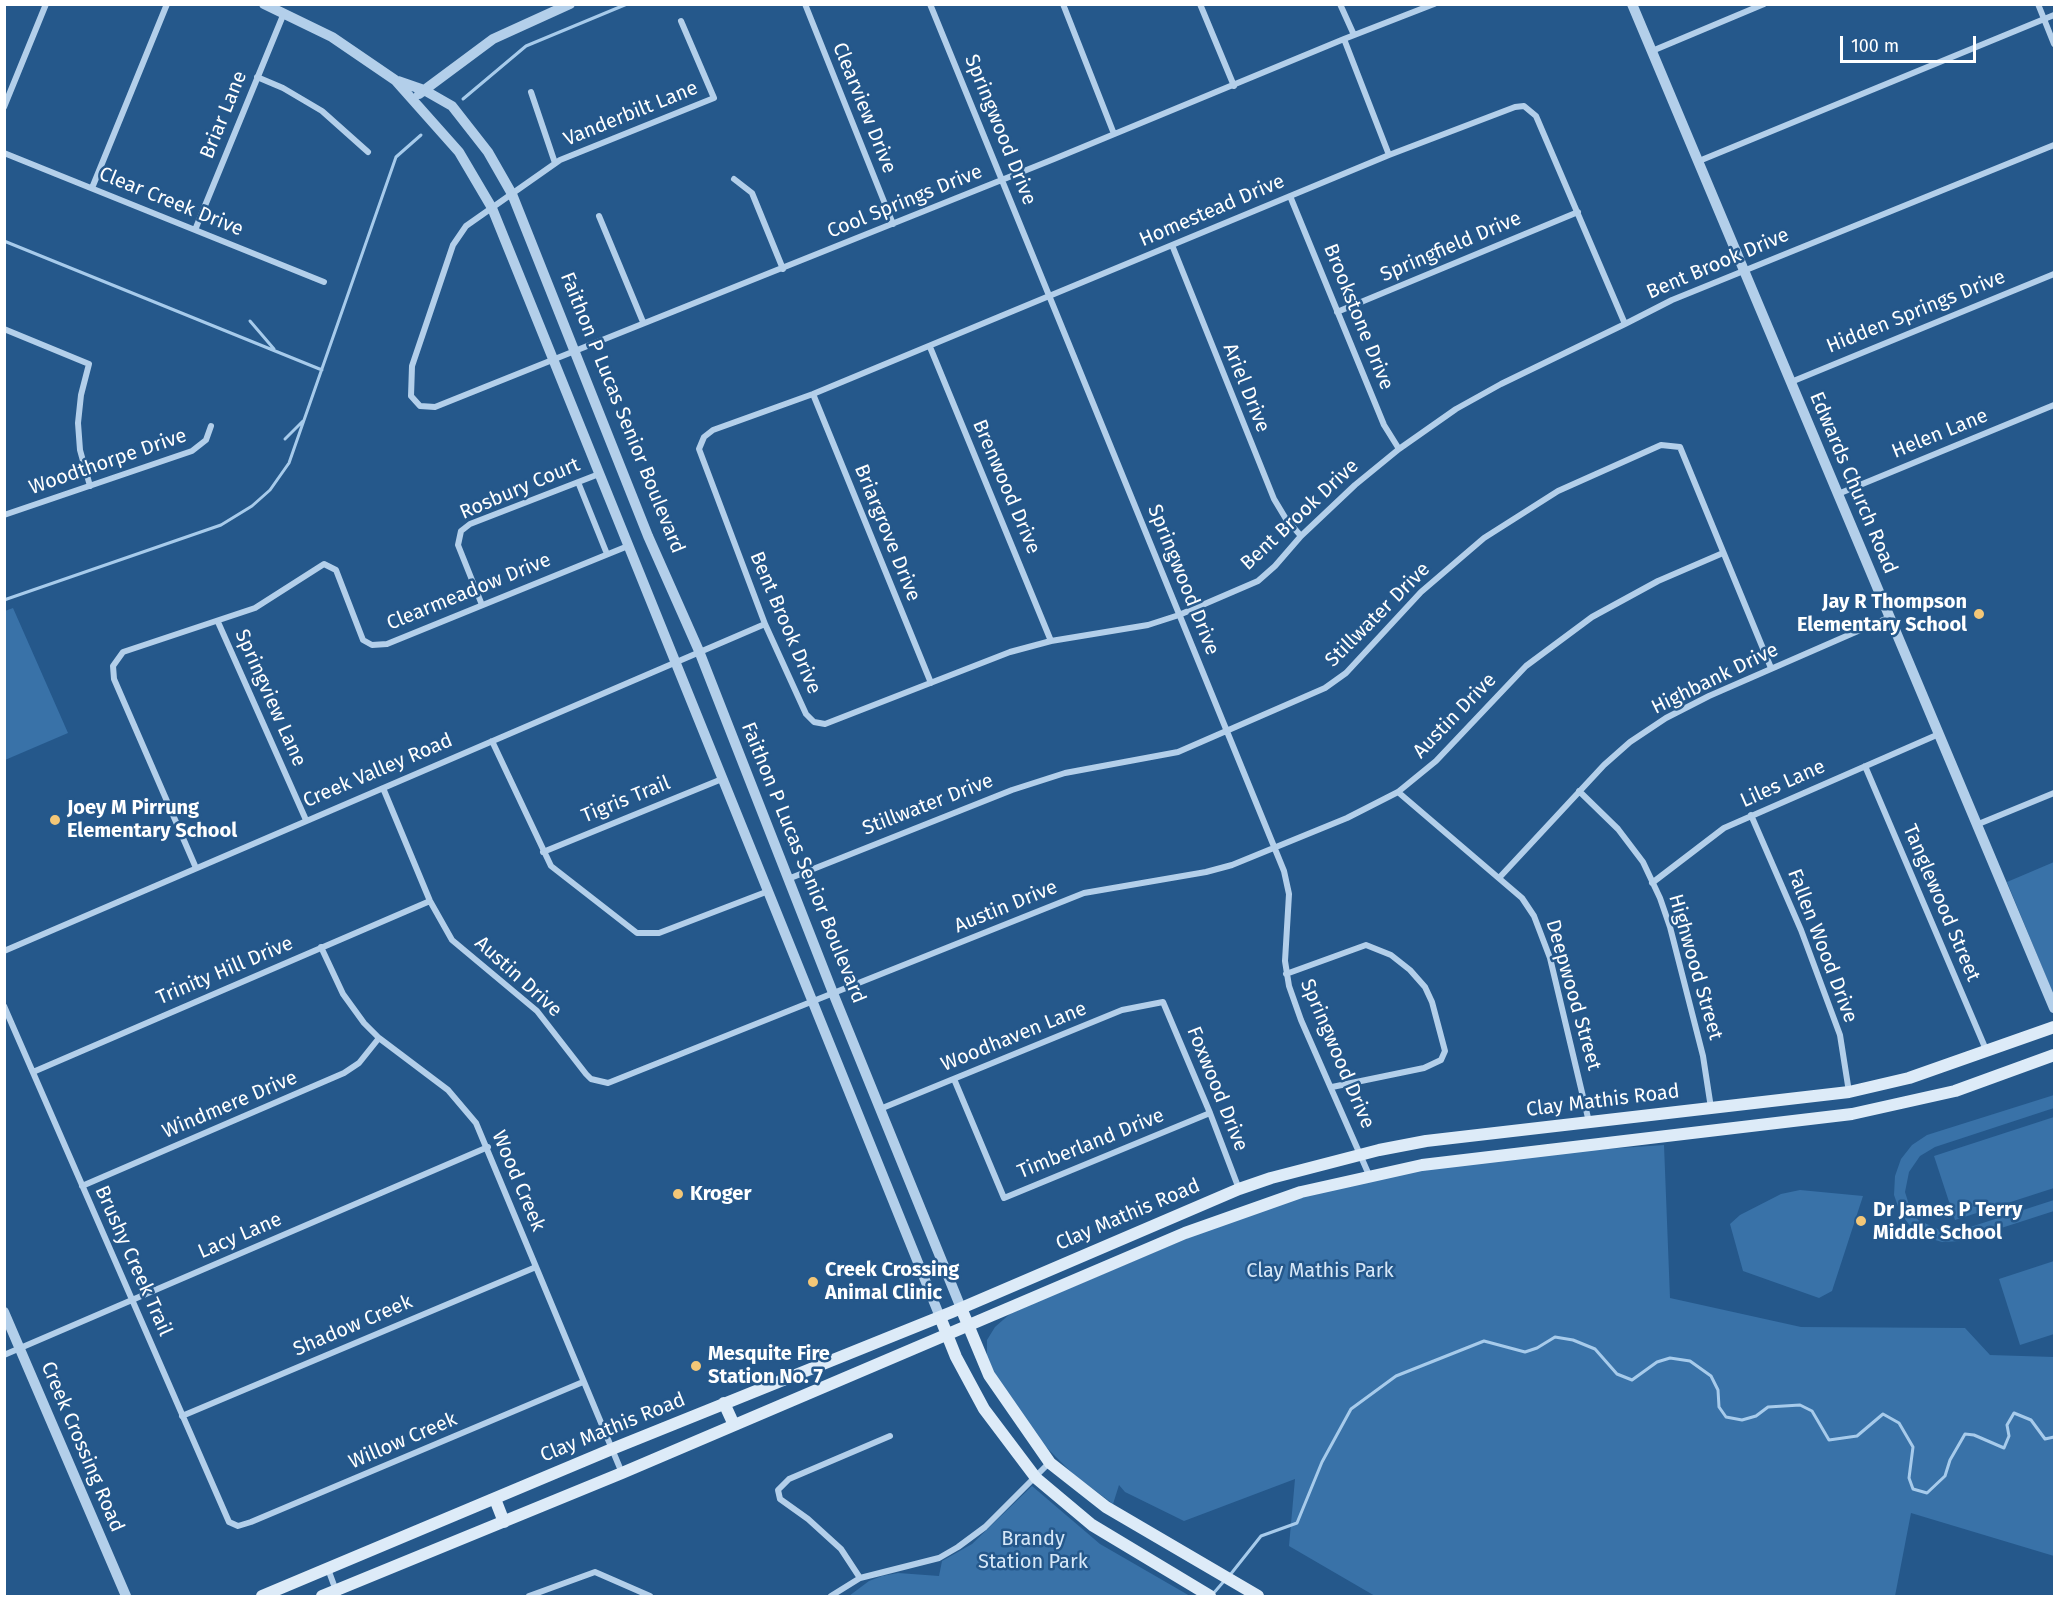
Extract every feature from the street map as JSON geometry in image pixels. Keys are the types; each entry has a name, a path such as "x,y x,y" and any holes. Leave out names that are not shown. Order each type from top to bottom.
{"main road":[{"name":"Clay Mathis Road","path":"262,1596 612,1449 940,1317 1239,1189 1361,1155 1426,1141 1849,1092 1909,1078 2055,1028"},
{"name":"Clay Mathis Road","path":"322,1596 337,1594 1185,1233 1301,1192 1369,1175 1478,1157 1852,1114 1954,1091 2055,1055"},
{"name":"Faithon P Lucas Senior Boulevard","path":"961,1308 989,1375 1050,1463 1106,1507 1258,1596"},
{"name":"Faithon P Lucas Senior Boulevard","path":"940,1317 984,1409 1036,1478 1092,1525 1210,1596"},
{"path":"814,1367 822,1388"},
{"path":"724,1403 734,1425"},
{"path":"495,1498 504,1522"}],"street":[{"path":"4,106 46,4"},
{"path":"93,188 167,4"},
{"name":"Faithon P Lucas Senior Boulevard","path":"264,4 332,37 395,80 414,98 459,152 492,208 676,661 766,892 813,1002 940,1317"},
{"path":"414,98 492,39 570,4"},
{"name":"Clearview Drive","path":"805,4 893,224"},
{"name":"Springwood Drive","path":"930,4 1284,871 1289,894 1286,974 1301,1020 1369,1175"},
{"path":"1063,4 1114,134"},
{"path":"1200,4 1233,86"},
{"path":"1340,4 1354,35"},
{"name":"Cool Springs Drive","path":"492,208 466,226 453,245 412,366 411,396 420,406 435,407 554,360 1434,4"},
{"name":"Edwards Church Road","path":"1632,4 2055,1008"},
{"path":"1652,51 1764,4"},
{"path":"2038,4 2055,44"},
{"name":"Briar Lane","path":"195,230 284,13"},
{"path":"1699,160 2055,15"},
{"name":"Vanderbilt Lane","path":"492,208 555,163 714,98 681,21"},
{"path":"1344,39 1389,155"},
{"path":"257,77 290,92 322,111 368,152"},
{"name":"Faithon P Lucas Senior Boulevard","path":"395,80 424,90 452,106 488,152 513,194 648,536 699,651 833,993 961,1308"},
{"path":"531,92 555,163"},
{"name":"Homestead Drive","path":"699,449 704,437 713,430 813,394 930,347 1389,155 1502,111 1524,106 1536,116 1625,324"},
{"name":"Bent Brook Drive","path":"699,449 765,624 806,714 818,723 832,722 1010,652 1051,641 1148,625 1179,615 1258,581 1355,485 1399,449 1474,399 1672,300 2055,145"},
{"name":"Clear Creek Drive","path":"4,153 324,282"},
{"path":"734,179 752,193 783,269"},
{"name":"Brookstone Drive","path":"1290,196 1384,425 1399,449"},
{"name":"Springfield Drive","path":"1337,312 1578,212"},
{"path":"599,216 644,322"},
{"name":"Ariel Drive","path":"1172,245 1274,499 1286,519 1301,536"},
{"name":"Hidden Springs Drive","path":"1791,381 2055,274"},
{"path":"4,329 89,364 81,396 78,423 80,450 90,486"},
{"name":"Brenwood Drive","path":"930,347 1051,641"},
{"name":"Briargrove Drive","path":"813,394 931,683"},
{"name":"Helen Lane","path":"1838,494 2055,405"},
{"name":"Woodthorpe Drive","path":"4,515 201,447 211,426"},
{"name":"Stillwater Drive","path":"788,879 1012,790 1065,773 1178,752 1325,688 1346,673 1421,592 1484,538 1558,491 1661,445 1680,447 1771,668"},
{"name":"Rosbury Court","path":"482,605 458,545 461,531 470,524 599,474"},
{"path":"578,482 606,554"},
{"name":"Clearmeadow Drive","path":"196,868 114,679 113,666 118,656 129,649 218,622 267,602 324,564 336,570 359,633 372,645 387,644 628,546"},
{"name":"Austin Drive","path":"383,788 430,901 452,940 537,1011 586,1074 599,1082 614,1082 1084,893 1206,872 1274,848 1347,818 1398,792 1444,753 1526,666 1592,617 1658,581 1723,553"},
{"name":"Highbank Drive","path":"1499,878 1579,791 1630,742 1666,718 1771,668 1890,617"},
{"name":"Springview Lane","path":"218,622 306,819"},
{"name":"Creek Valley Road","path":"4,951 306,819 765,624"},
{"name":"Liles Lane","path":"1652,883 1724,828 1939,734"},
{"path":"492,741 543,852 556,870 627,927 644,935 659,933 766,892"},
{"name":"Tanglewood Street","path":"1865,766 1987,1052"},
{"name":"Tigris Trail","path":"543,852 722,780"},
{"name":"Highwood Street","path":"1579,791 1618,829 1643,862 1652,883 1670,927 1703,1056 1711,1107"},
{"name":"Deepwood Street","path":"1398,792 1522,898 1534,916 1543,940 1589,1123"},
{"path":"1976,825 2055,793"},
{"name":"Fallen Wood Drive","path":"1751,815 1801,930 1840,1035 1849,1092"},
{"name":"Trinity Hill Drive","path":"33,1072 430,901"},
{"path":"1286,974 1366,945 1391,955 1410,970 1425,987 1432,1002 1445,1051 1441,1060 1424,1068 1332,1087"},
{"name":"Wood Creek","path":"321,947 343,994 357,1015 379,1038 448,1090 464,1106 488,1147 622,1473"},
{"name":"Woodhaven Lane","path":"880,1109 1122,1010 1163,1002"},
{"name":"Foxwood Drive","path":"1163,1002 1239,1189"},
{"name":"Brushy Creek Trail","path":"4,1006 226,1518 234,1525"},
{"name":"Windmere Drive","path":"82,1186 344,1073 359,1063 379,1038"},
{"name":"Timberland Drive","path":"954,1079 1004,1198 1210,1113"},
{"path":"873,1149 893,1141"},
{"name":"Lacy Lane","path":"4,1355 488,1147"},
{"name":"Shadow Creek","path":"182,1416 536,1267"},
{"name":"Creek Crossing Road","path":"4,1312 126,1596"},
{"name":"Willow Creek","path":"234,1525 251,1522 583,1382"},
{"path":"860,1578 841,1549 808,1519 780,1499 778,1490 789,1479 890,1436"},
{"path":"831,1596 860,1578 939,1557 949,1552 985,1527 1050,1463"},
{"path":"328,1569 337,1594"},
{"path":"529,1596 595,1572 650,1596"}],"green space":[{"path":"13,608 68,733 5,760 5,611"},
{"path":"2054,862 2054,996 2007,882"},
{"path":"2054,1095 2054,1108 1935,1147 1920,1156 1909,1172 1905,1192 1910,1208 1918,1220 1944,1232 1958,1231 2054,1200 2054,1211 1961,1241 1942,1242 1925,1237 1910,1226 1900,1212 1894,1195 1895,1176 1901,1159 1912,1145 1927,1135"},
{"path":"2054,1117 2054,1188 1955,1220 1934,1156"},
{"name":"Clay Mathis Park","path":"1664,1145 1670,1298 1801,1327 1965,1328 1990,1355 2054,1357 2054,1556 1911,1513 1895,1596 1375,1596 1289,1546 1295,1479 1184,1521 1125,1492 1119,1485 1113,1504 1073,1474 1040,1441 1005,1393 987,1359 987,1340 995,1327 1011,1313 1212,1228 1300,1197 1414,1170 1548,1153"},
{"path":"1800,1190 1863,1196 1832,1291 1819,1298 1743,1271 1730,1224 1740,1215 1781,1194"},
{"path":"2054,1261 2054,1334 2020,1345 1999,1279"},
{"name":"Brandy Station Park","path":"1032,1486 1100,1544 1190,1596 849,1596 869,1581 882,1576 898,1573 939,1576 942,1561 972,1544"}],"waterway":[{"path":"463,99 526,46 627,4"},
{"path":"4,600 221,525 252,506 270,490 289,463 396,157 421,135"},
{"path":"4,241 322,370"},
{"path":"250,321 274,349"},
{"path":"285,439 303,421"},
{"path":"1230,1575 1261,1536 1297,1523 1322,1462 1351,1409 1396,1376 1484,1341 1525,1352 1555,1337 1573,1340 1595,1349 1617,1374 1632,1380 1657,1362 1670,1358 1690,1361 1711,1376 1718,1390 1719,1407 1726,1417 1742,1420 1756,1416 1768,1407 1800,1405 1812,1411 1829,1440 1857,1436 1883,1414 1899,1423 1913,1447 1909,1478 1913,1489 1927,1493 1945,1476 1950,1460 1965,1434 1974,1435 2004,1448 2009,1436 2007,1425 2014,1413 2031,1420 2045,1439 2054,1437"},
{"path":"1212,1595 1225,1580"}],"place":[{"name":"Jay R Thompson Elementary School","path":"1979,614"},
{"name":"Joey M Pirrung Elementary School","path":"55,820"},
{"name":"Kroger","path":"678,1194"},
{"name":"Dr James P Terry Middle School","path":"1861,1221"},
{"name":"Creek Crossing Animal Clinic","path":"813,1282"},
{"name":"Mesquite Fire Station No. 7","path":"696,1366"}]}
